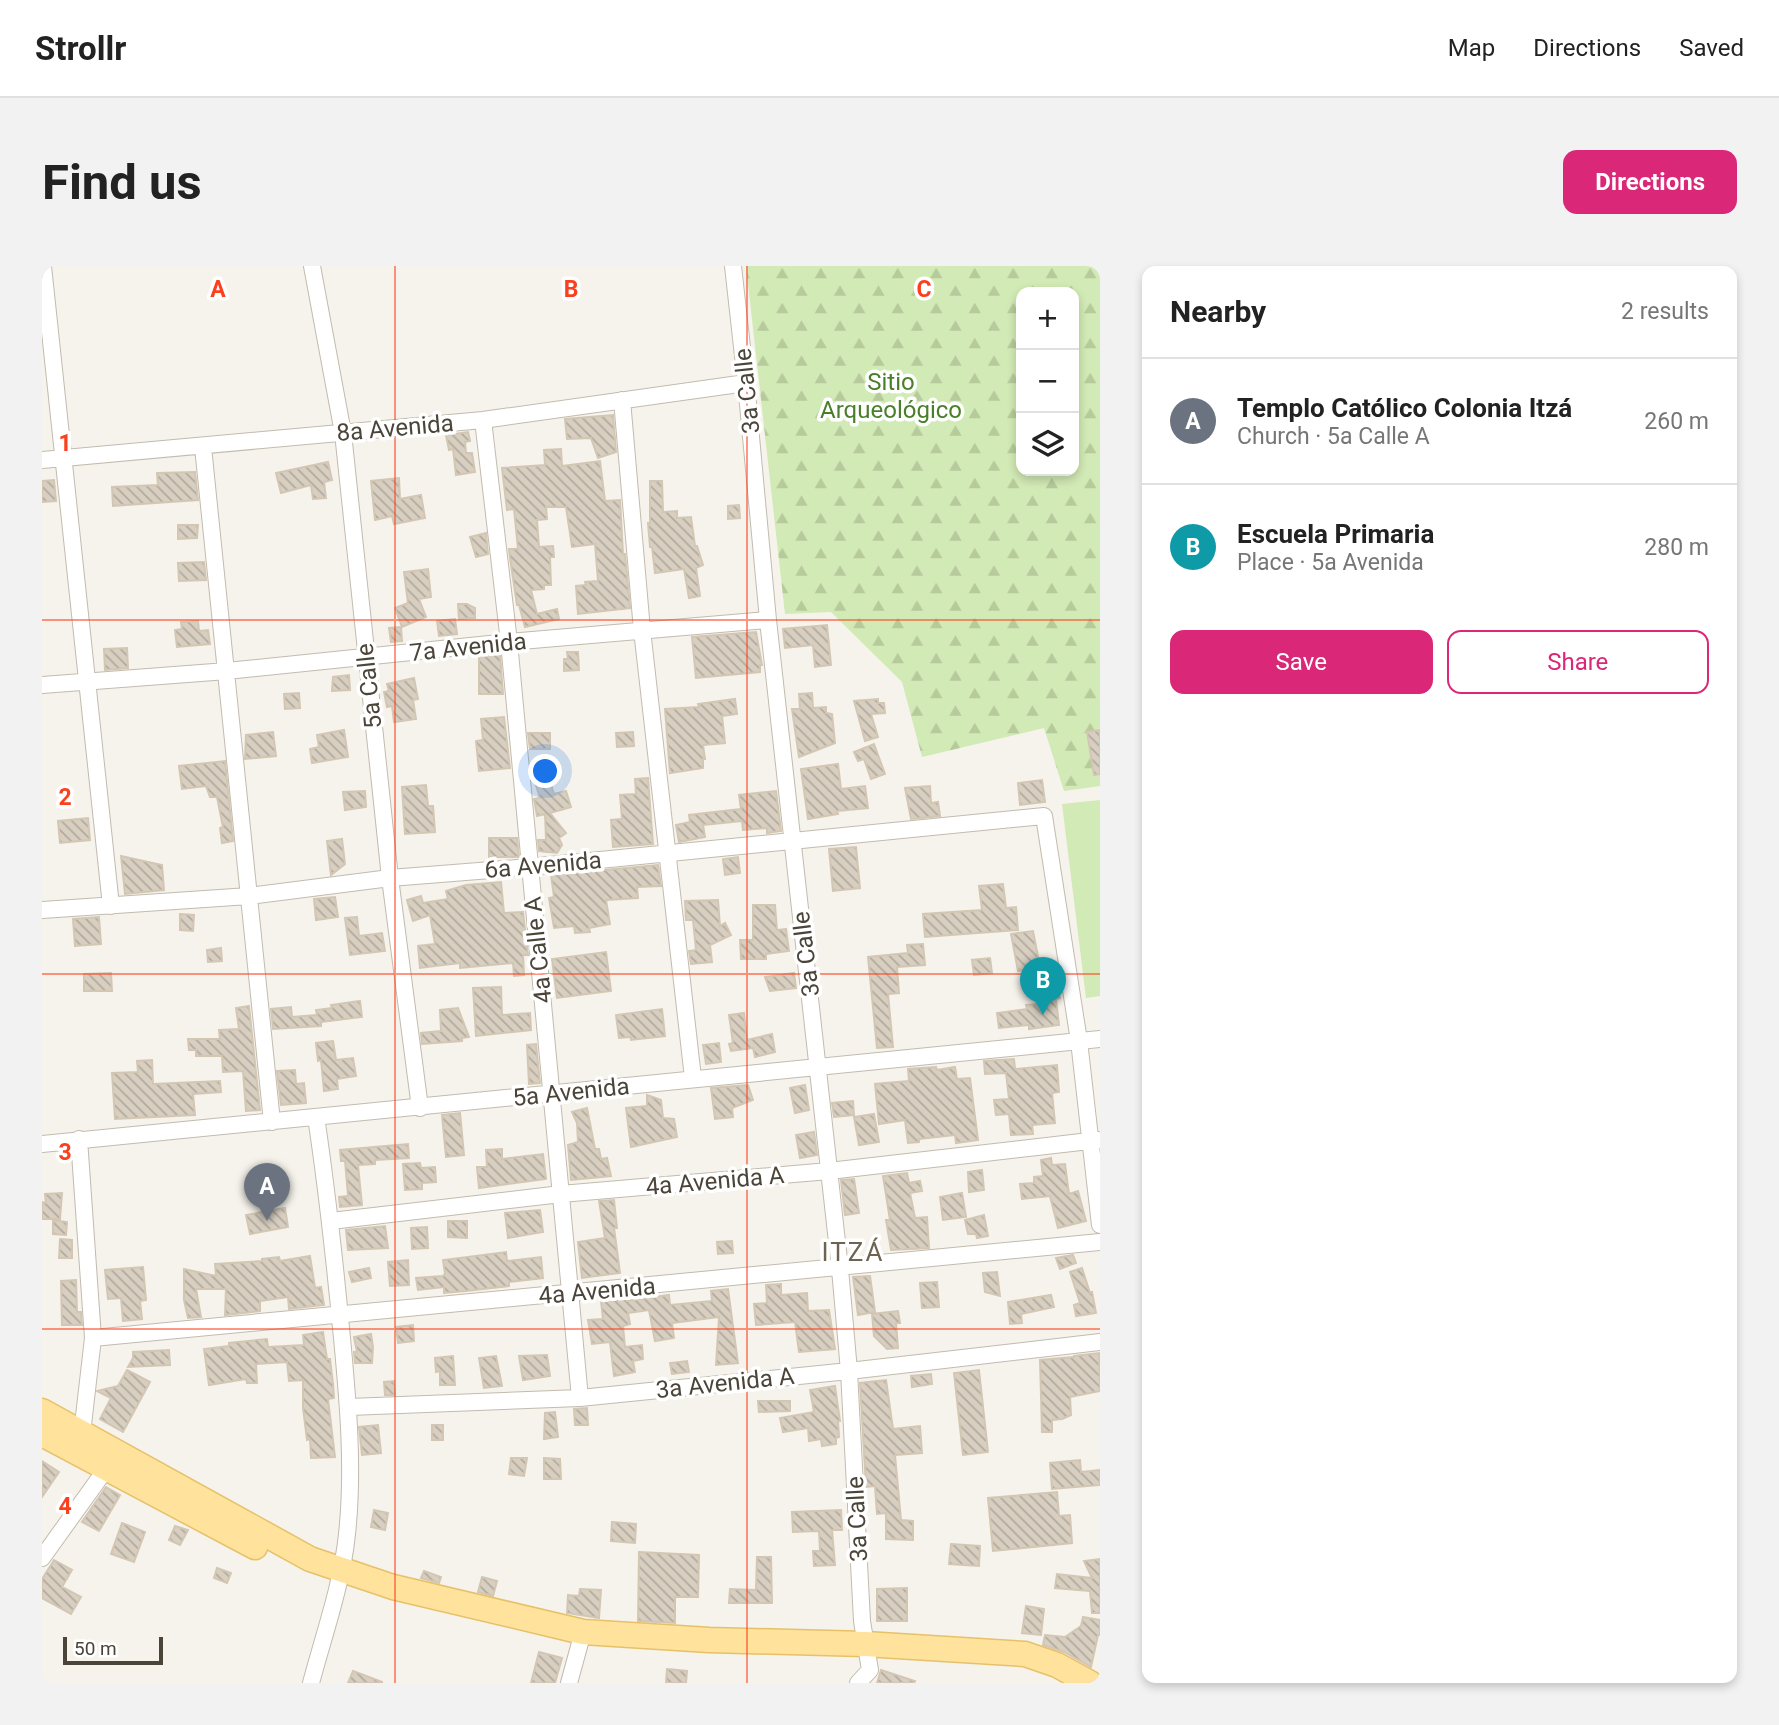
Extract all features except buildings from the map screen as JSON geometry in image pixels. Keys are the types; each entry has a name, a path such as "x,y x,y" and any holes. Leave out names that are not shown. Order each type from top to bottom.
{"main road":[{"path":"42,1411 81,1444 123,1471 310,1559 339,1578 393,1587 582,1639 709,1647 1025,1654 1057,1665 1090,1683"},
{"path":"42,1434 81,1444"},
{"path":"867,1651 1011,1668 1058,1683"}],"street":[{"path":"43,266 111,906"},
{"name":"5a Calle","path":"312,266 343,433 390,878 420,1108"},
{"name":"3a Calle","path":"733,266 768,620 840,1269 867,1651"},
{"name":"8a Avenida","path":"42,460 483,420 746,383"},
{"path":"622,400 642,630 694,1078"},
{"name":"4a Calle A","path":"483,420 509,642 580,1398"},
{"path":"203,447 272,1122"},
{"name":"7a Avenida","path":"42,685 227,671 509,642 768,620"},
{"name":"6a Avenida","path":"42,911 249,895 390,878 529,867 1044,816 1079,1041"},
{"name":"5a Avenida","path":"42,1144 1100,1039"},
{"path":"1079,1041 1095,1141 1100,1225"},
{"path":"311,1683 339,1578 347,1534 349,1407 331,1221 316,1116"},
{"path":"79,1139 93,1338 81,1444"},
{"name":"4a Avenida A","path":"331,1221 561,1194 829,1171 1095,1141"},
{"name":"4a Avenida","path":"93,1338 340,1313 840,1269 1100,1242"},
{"name":"3a Avenida A","path":"349,1407 580,1398 1100,1342"},
{"path":"42,1558 123,1471"},
{"path":"569,1683 582,1639"},
{"path":"858,1683 870,1670 867,1651"}],"green space":[{"name":"Sitio Arqueológico","path":"746,266 1100,266 1100,786 1064,791 1044,728 922,757 902,682 831,612 785,614"},
{"path":"1100,800 1100,996 1086,998 1062,804"}],"place":[{"name":"Escuela Primaria","path":"1043,1015"},
{"name":"Templo Católico Colonia Itzá","path":"267,1221"}],"district":[{"name":"ITZÁ","path":"853,1252"}]}
